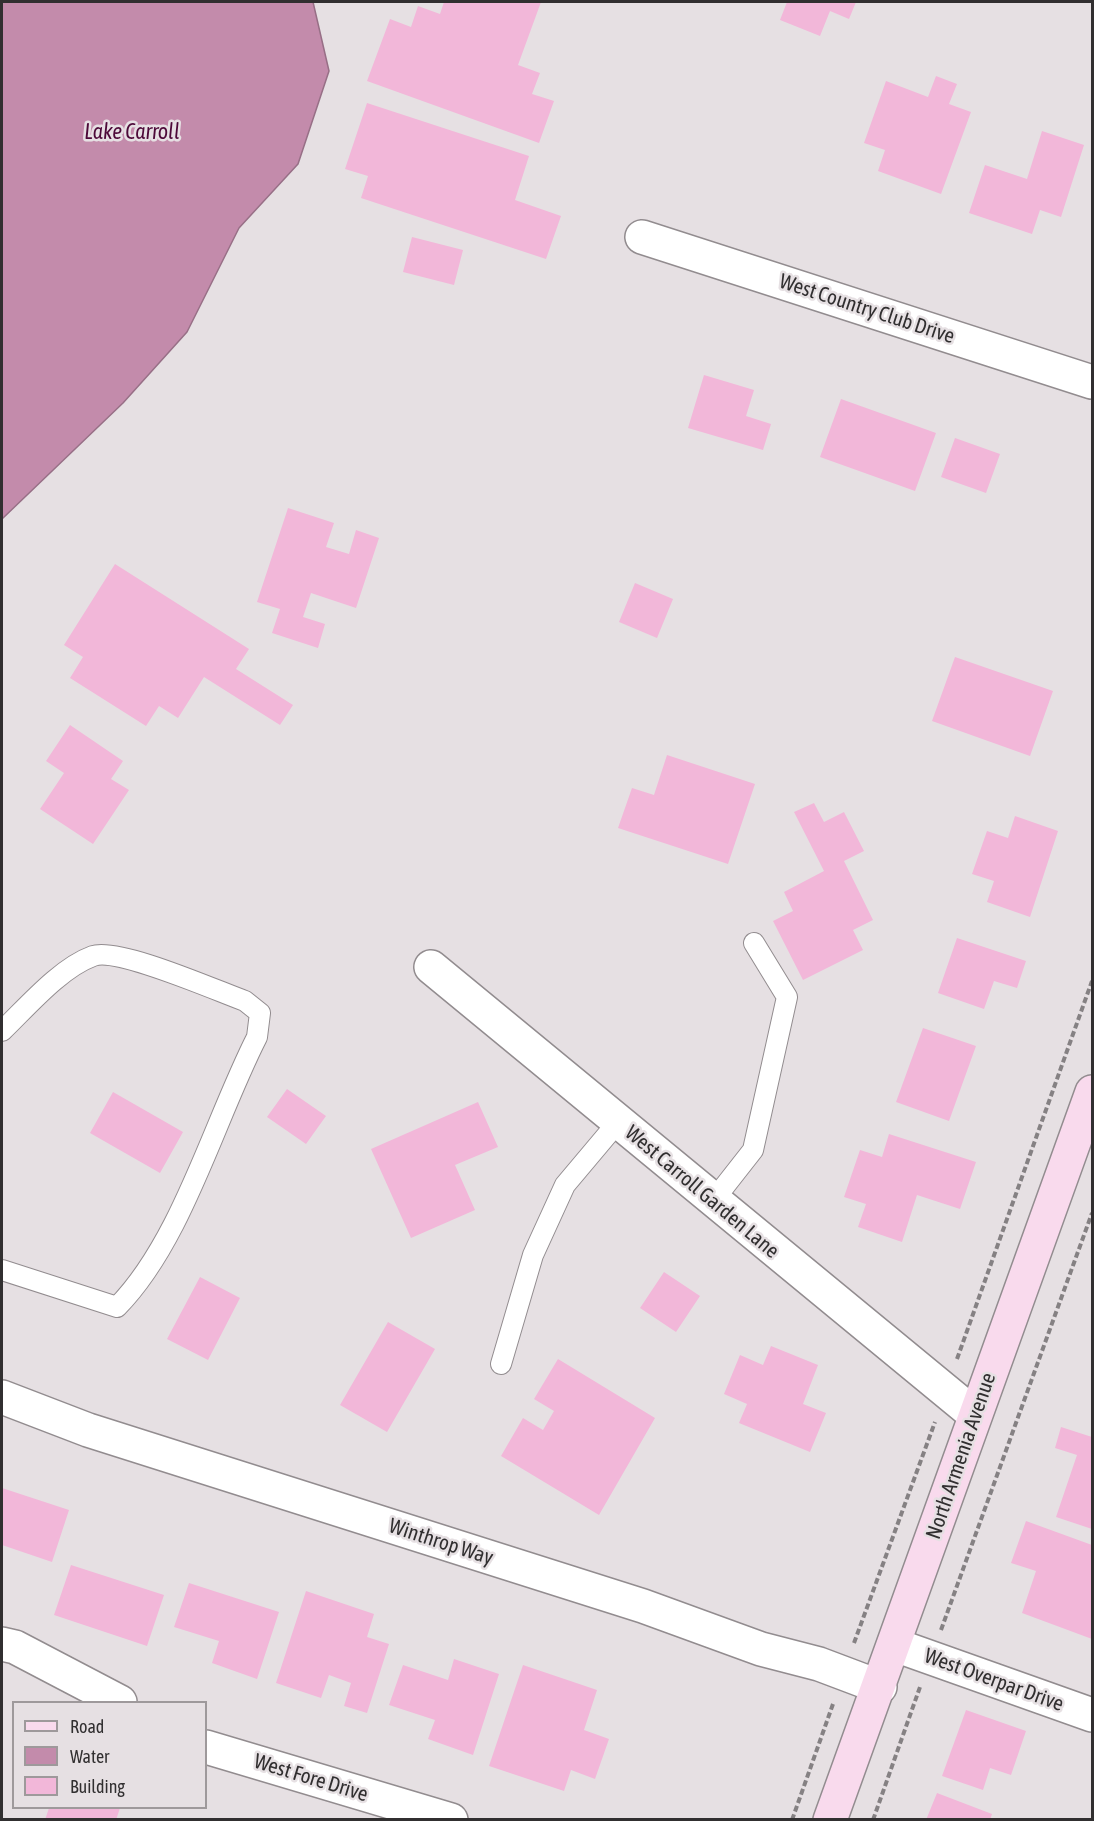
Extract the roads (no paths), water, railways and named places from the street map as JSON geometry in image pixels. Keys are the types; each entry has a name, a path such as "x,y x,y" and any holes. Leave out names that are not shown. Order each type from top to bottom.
{"main road":[{"name":"North Armenia Avenue","path":"830,1820 880,1687 975,1415 1092,1092"}],"street":[{"name":"West Country Club Drive","path":"642,237 1092,382"},
{"name":"West Carroll Garden Lane","path":"431,967 975,1415"},
{"name":"Winthrop Way","path":"2,1397 88,1430 643,1606 761,1649 843,1673 880,1687"},
{"path":"2,1644 15,1647 118,1701"},
{"name":"West Overpar Drive","path":"895,1645 1092,1715"},
{"name":"West Fore Drive","path":"207,1747 451,1820"}],"lane":[{"path":"713,1201 753,1150 787,997 754,943"},
{"path":"2,1031 61,975 94,955 132,959 245,1001 260,1012 257,1037 169,1233 132,1292 117,1307 2,1270"},
{"path":"501,1364 532,1255 565,1185 618,1122"}],"water":[{"name":"Lake Carroll","path":"2,2 313,2 329,71 298,164 239,228 187,332 123,403 2,519"}]}
